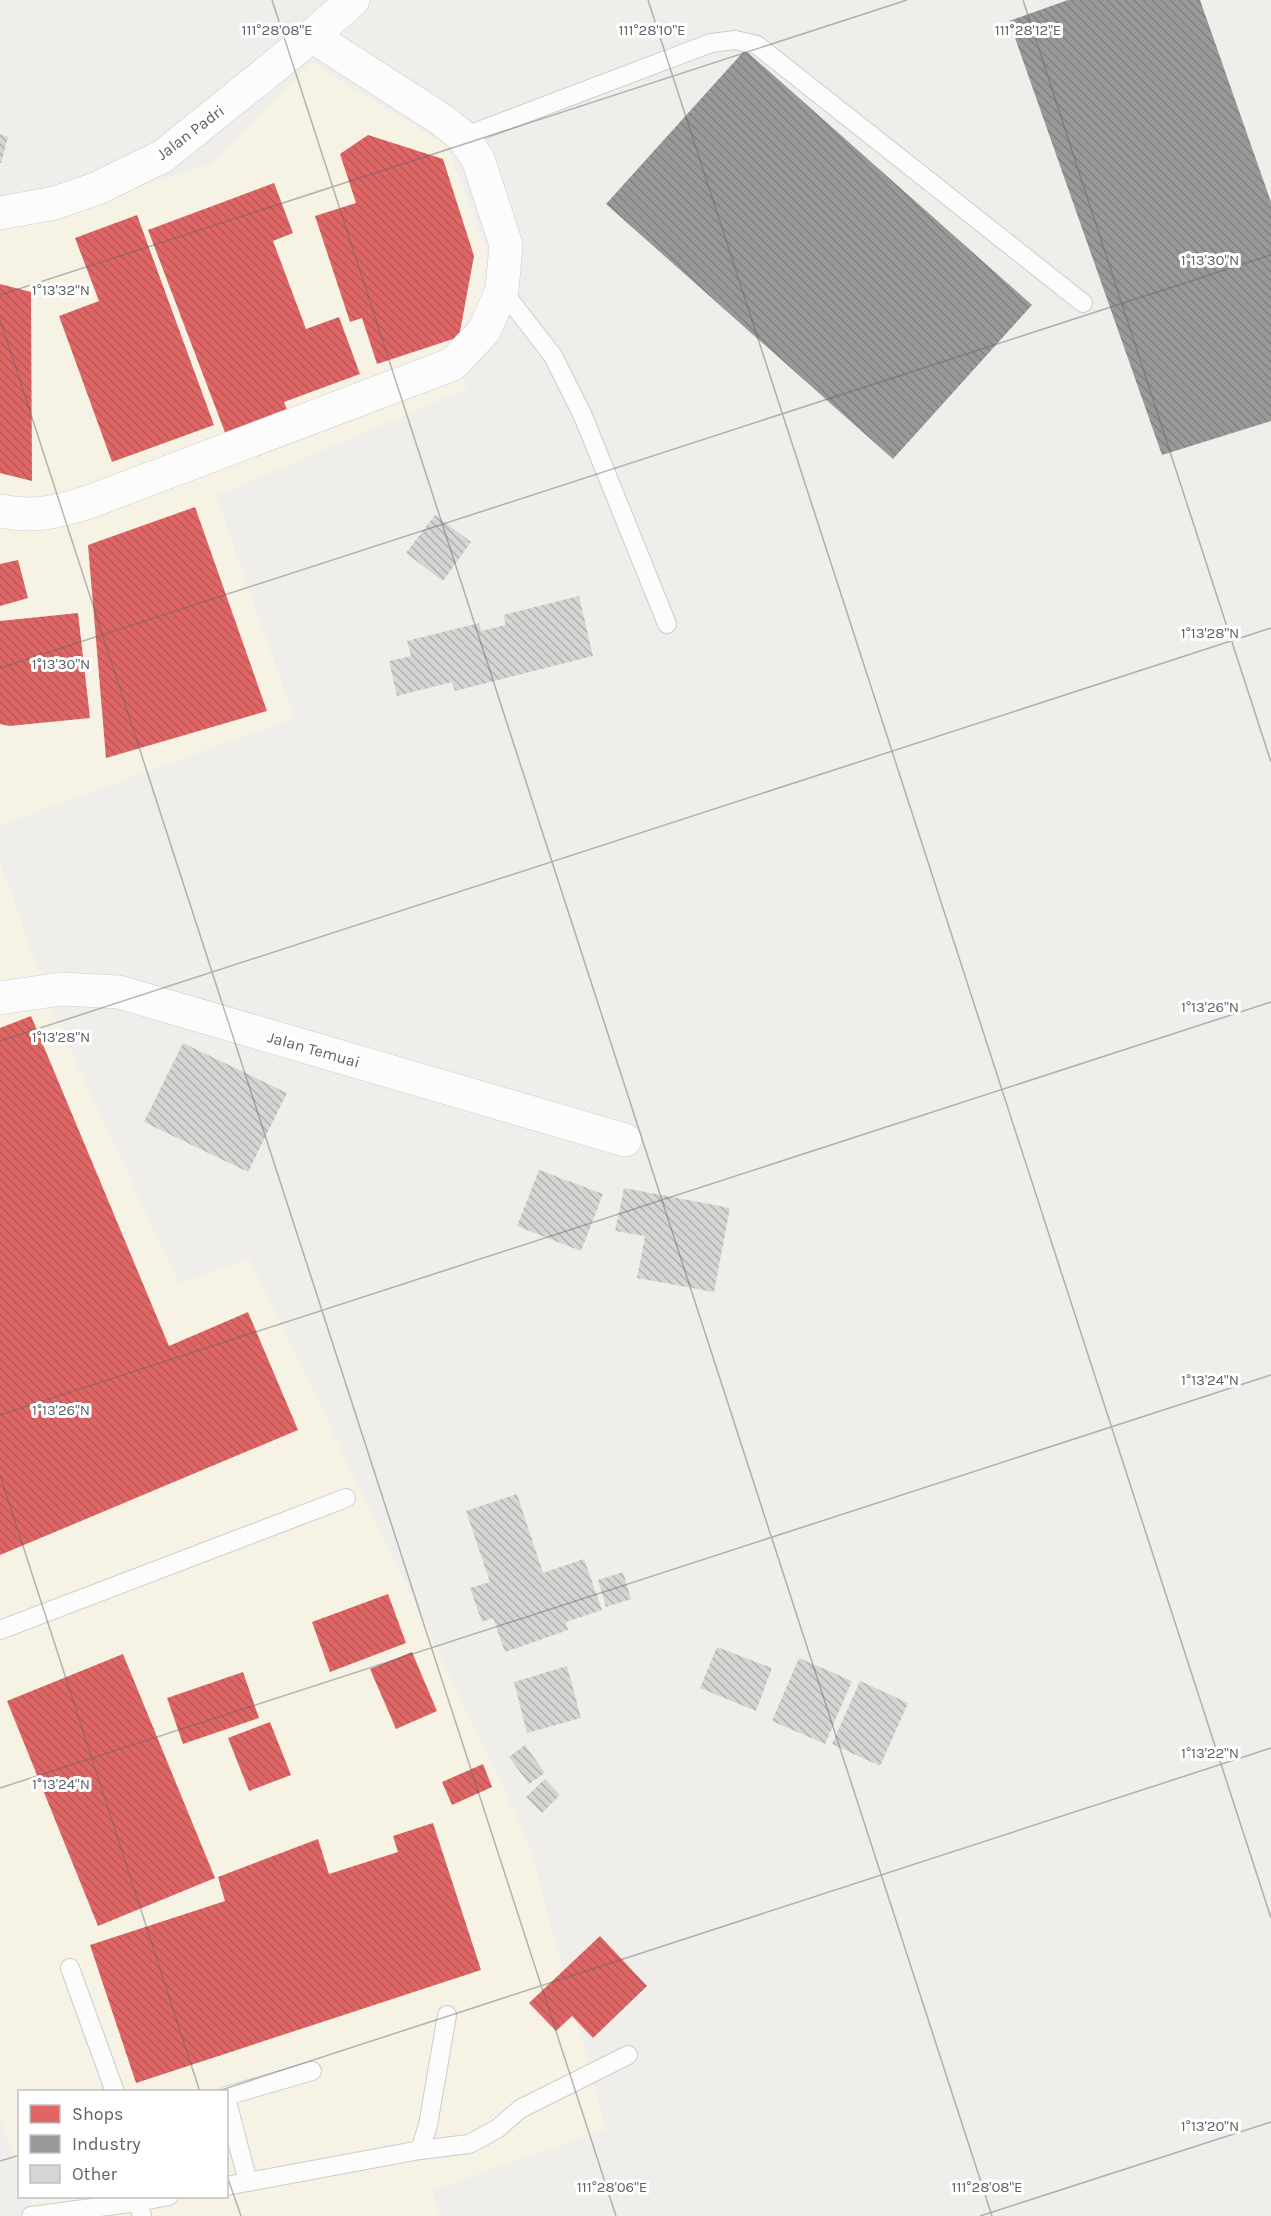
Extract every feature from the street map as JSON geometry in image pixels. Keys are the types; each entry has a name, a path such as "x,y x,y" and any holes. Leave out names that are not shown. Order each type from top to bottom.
{"street":[{"name":"Jalan Padri","path":"0,213 55,203 98,188 163,156 312,36 353,0"},
{"path":"0,511 18,515 54,513 89,502 453,364 484,331 502,290 506,245 478,159 463,137 442,120 312,36"},
{"name":"Jalan Temuai","path":"0,998 61,989 119,992 625,1140"}],"lane":[{"path":"463,137 711,43 735,40 757,45 1083,303"},
{"path":"502,290 553,356 582,416 667,624"},
{"path":"0,1630 346,1498"},
{"path":"70,1968 115,2090"},
{"path":"420,2150 428,2125 447,2015"},
{"path":"228,2186 420,2150 469,2144 497,2129 520,2109 628,2055"},
{"path":"228,2096 312,2071"},
{"path":"228,2105 248,2182"},
{"path":"31,2216 140,2209 165,2198"}],"shaded area":[{"path":"311,62 447,146 487,250 482,312 449,351 467,388 216,496 294,718 0,825 0,227 26,224 212,164"},
{"path":"0,862 56,1019 179,1284 250,1259 527,1838 606,2129 432,2190 440,2216 36,2216 29,2198 228,2198 228,2090 18,2090 18,2167 0,2117"}],"building: Shops":[{"path":"368,135 443,159 474,256 459,337 377,364 362,318 350,322 315,216 356,203 340,154"},
{"path":"274,183 293,233 273,241 306,329 339,317 360,374 284,402 291,420 229,443 148,230"},
{"path":"137,215 214,425 112,462 59,316 99,301 75,238"},
{"path":"0,284 31,292 32,481 0,473"},
{"path":"195,507 267,711 106,758 88,545"},
{"path":"18,560 28,598 0,606 0,564"},
{"path":"78,613 90,718 9,726 0,724 0,621"},
{"path":"31,1016 169,1346 248,1312 298,1430 0,1555 0,1028"},
{"path":"388,1594 406,1643 330,1672 312,1622"},
{"path":"412,1652 437,1711 396,1729 370,1669"},
{"path":"123,1654 215,1878 98,1926 7,1701"},
{"path":"243,1672 259,1718 183,1744 167,1698"},
{"path":"270,1722 291,1775 249,1791 228,1738"},
{"path":"483,1764 492,1787 452,1805 442,1782"},
{"path":"433,1823 481,1970 136,2083 90,1945 225,1901 218,1877 318,1839 329,1874 398,1852 393,1836"},
{"path":"600,1936 647,1986 593,2038 572,2016 556,2031 529,2003"}],"building: Industry":[{"path":"1068,0 1200,0 1271,202 1271,421 1162,455 1009,21"},
{"path":"745,50 1032,305 893,459 606,204"}],"building: Other":[{"path":"0,134 8,137 1,163 0,163"},
{"path":"435,515 471,542 443,581 406,553"},
{"path":"579,596 593,656 455,691 452,682 397,696 389,661 411,656 407,641 479,623 481,631 506,625 503,615"},
{"path":"183,1043 287,1093 248,1172 144,1122"},
{"path":"539,1170 603,1194 581,1251 517,1226"},
{"path":"624,1188 730,1208 714,1292 637,1278 645,1236 615,1231"},
{"path":"517,1494 543,1573 584,1559 602,1610 566,1622 568,1630 505,1652 493,1618 482,1622 470,1588 490,1582 466,1511"},
{"path":"623,1572 631,1599 606,1607 598,1580"},
{"path":"717,1647 772,1668 756,1711 700,1688"},
{"path":"799,1658 852,1681 825,1744 772,1721"},
{"path":"567,1666 581,1718 527,1733 514,1682"},
{"path":"860,1681 908,1703 880,1766 832,1744"},
{"path":"525,1745 545,1773 529,1784 509,1757"},
{"path":"545,1779 560,1795 542,1813 526,1797"}]}
